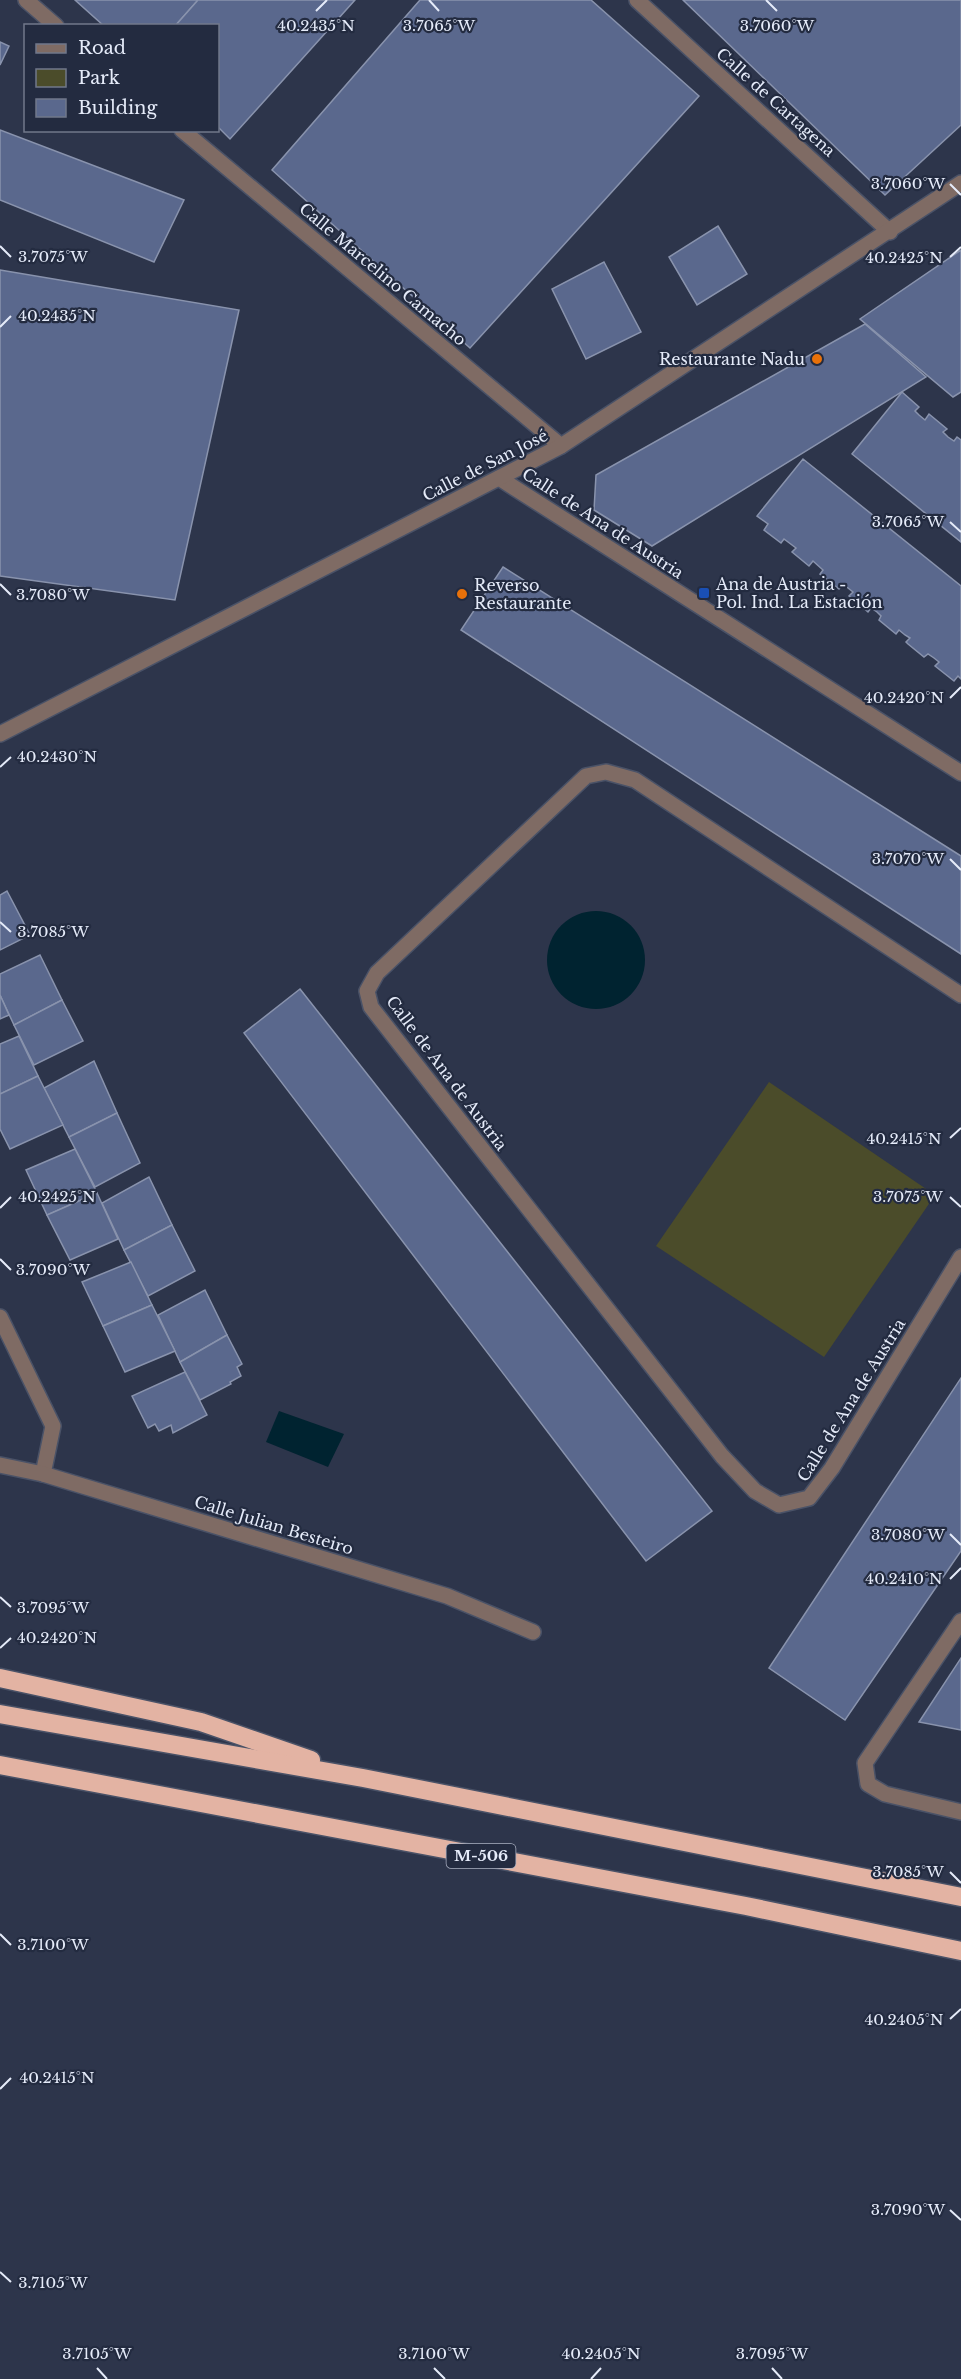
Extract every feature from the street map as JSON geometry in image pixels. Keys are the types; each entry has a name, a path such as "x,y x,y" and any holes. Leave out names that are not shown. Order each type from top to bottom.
{"highway":[{"path":"0,1678 201,1722 363,1778"},
{"path":"0,1714 363,1778 961,1897"},
{"name":"M-506","path":"0,1765 746,1906 961,1951"}],"street":[{"path":"26,0 54,24"},
{"name":"Calle de Cartagena","path":"637,0 890,232"},
{"name":"Calle Marcelino Camacho","path":"184,132 561,446"},
{"name":"Calle de San José","path":"0,734 561,446 890,232 961,183"},
{"name":"Calle de Ana de Austria","path":"499,478 961,773"},
{"name":"Calle de Ana de Austria","path":"961,995 635,780 606,772 586,776 377,973 367,992 371,1007 722,1456 755,1491 779,1505 809,1498 832,1468 961,1257"},
{"path":"0,1317 53,1426 43,1474"},
{"name":"Calle Julian Besteiro","path":"0,1466 43,1474 447,1596 533,1632"},
{"path":"961,1621 865,1763 868,1784 885,1794 961,1812"}],"green space":[{"path":"769,1082 935,1195 824,1357 656,1246"}],"water":[{"path":"596,911 615,915 631,925 641,941 645,960 641,979 631,995 615,1005 596,1009 577,1005 561,995 551,979 547,960 551,941 561,925 577,915"},
{"path":"279,1411 344,1434 328,1467 266,1442"}],"building":[{"path":"75,0 198,0 177,24 102,24"},
{"path":"198,0 355,0 230,139 219,128 219,24 177,24"},
{"path":"420,0 591,0 699,96 470,348 272,170"},
{"path":"683,0 961,0 961,125 885,195"},
{"path":"0,42 9,46 0,65"},
{"path":"0,130 184,200 154,262 0,200"},
{"path":"718,226 747,274 697,305 669,257"},
{"path":"961,250 961,392 953,397 860,319"},
{"path":"604,262 641,332 586,359 552,289"},
{"path":"0,270 239,310 175,600 0,576"},
{"path":"865,324 926,377 652,546 594,510 596,475"},
{"path":"902,392 919,407 915,411 925,420 929,414 947,429 943,432 948,437 954,441 957,437 961,440 961,542 852,454"},
{"path":"803,459 961,586 961,679 958,676 954,681 935,666 939,662 928,654 924,657 908,644 906,642 910,638 899,630 896,634 879,620 881,616 877,612 871,608 868,612 849,596 853,592 843,584 839,589 820,574 823,570 813,561 809,566 792,552 796,548 784,539 781,543 764,530 768,524 757,516"},
{"path":"503,567 961,856 961,954 461,630"},
{"path":"7,891 30,935 0,950 0,895"},
{"path":"40,955 62,1000 14,1025 0,995 0,974"},
{"path":"300,989 712,1511 646,1561 244,1033"},
{"path":"0,995 9,1015 0,1019"},
{"path":"62,1000 83,1041 34,1065 14,1025"},
{"path":"19,1036 38,1076 0,1094 0,1044"},
{"path":"94,1061 117,1113 69,1137 44,1088"},
{"path":"38,1076 63,1125 10,1149 0,1129 0,1094"},
{"path":"117,1113 140,1163 95,1187 69,1137"},
{"path":"75,1149 97,1193 47,1215 26,1170"},
{"path":"149,1177 172,1225 124,1250 102,1203"},
{"path":"97,1193 118,1239 70,1260 47,1215"},
{"path":"172,1225 195,1271 148,1296 124,1250"},
{"path":"131,1262 152,1305 103,1326 82,1282"},
{"path":"205,1290 227,1335 180,1362 158,1315"},
{"path":"152,1305 175,1351 125,1372 103,1326"},
{"path":"227,1335 242,1364 237,1367 241,1376 230,1382 231,1384 200,1400 180,1362"},
{"path":"185,1372 207,1415 173,1433 171,1425 159,1431 155,1424 148,1428 132,1396"},
{"path":"961,1378 961,1551 845,1720 769,1668"},
{"path":"961,1658 961,1730 919,1722"}],"place":[{"name":"Restaurante Nadu","path":"817,359"},
{"name":"Ana de Austria - Pol. Ind. La Estación","path":"704,593"},
{"name":"Reverso Restaurante","path":"462,594"}]}
